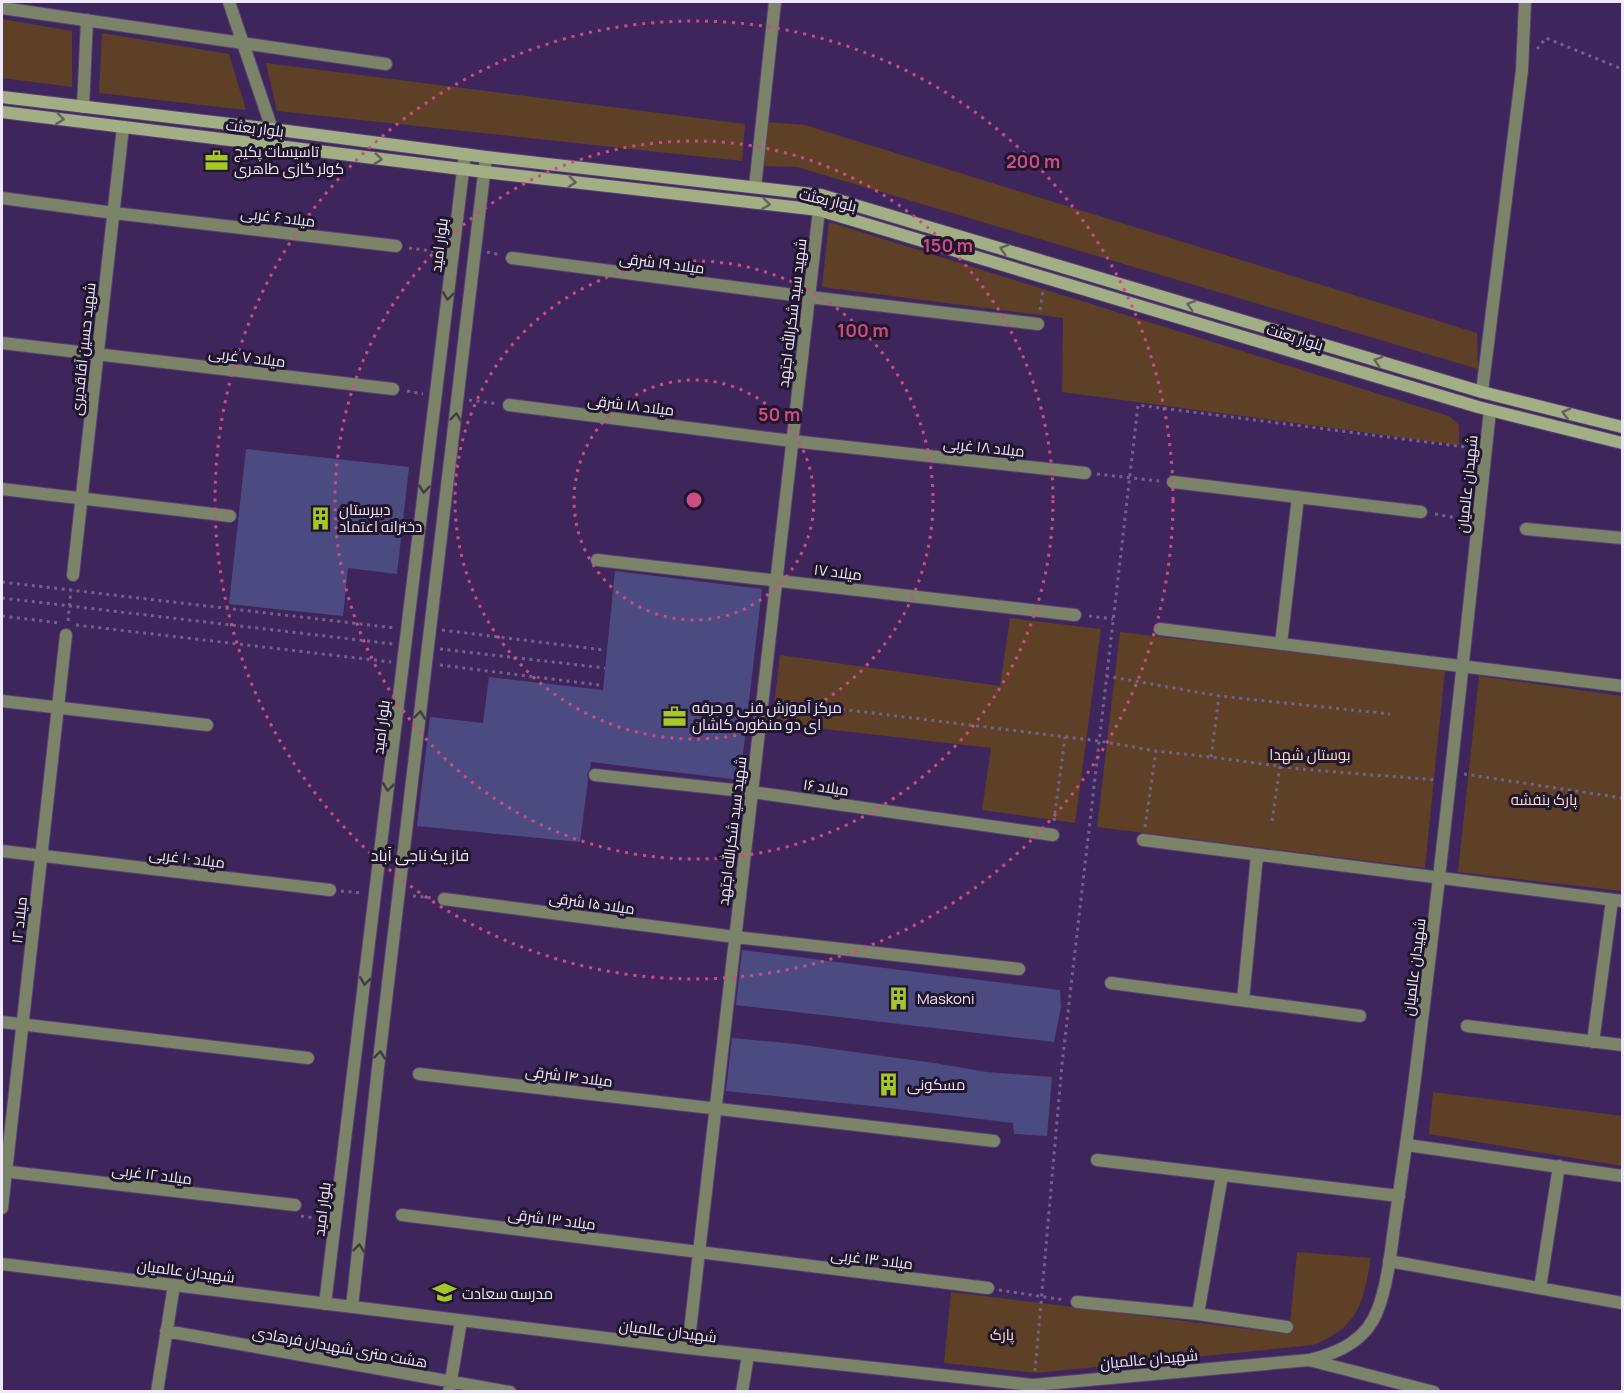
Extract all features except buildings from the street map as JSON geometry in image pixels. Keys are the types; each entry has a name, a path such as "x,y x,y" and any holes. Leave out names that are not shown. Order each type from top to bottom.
{"main road":[{"name":"بلوار بعثت","path":"2,97 486,157 820,195 1482,392 1623,427"},
{"name":"بلوار بعثت","path":"2,112 463,170 819,210 1490,410 1623,443"}],"street":[{"path":"229,2 272,129"},
{"path":"755,187 775,2"},
{"path":"1482,392 1522,70 1525,2"},
{"path":"2,9 386,64"},
{"path":"83,107 87,20"},
{"name":"شهید حسین آقاقدیری","path":"73,575 123,127"},
{"name":"بلوار امید","path":"325,1304 465,154"},
{"path":"352,1307 486,157"},
{"name":"میلاد ۶ غربی","path":"2,198 396,246"},
{"name":"شهید سید شکرالله اجتهد","path":"688,1348 819,210"},
{"name":"میلاد ۱۹ شرقی","path":"512,258 1038,324"},
{"name":"میلاد ۷ غربی","path":"2,343 393,389"},
{"name":"میلاد ۱۸ شرقی","path":"509,405 792,441"},
{"name":"شهیدان عالمیان","path":"2,1264 748,1355 1033,1384 1309,1360 1328,1356 1344,1348 1362,1335 1371,1324 1378,1309 1389,1261 1407,1145 1440,878 1490,410"},
{"name":"میلاد ۱۸ غربی","path":"792,441 1085,472"},
{"path":"1173,482 1421,512"},
{"path":"2,489 230,516"},
{"path":"1281,644 1298,497"},
{"path":"1526,529 1623,538"},
{"name":"میلاد ۱۷","path":"597,560 1075,615"},
{"path":"411,597 434,598"},
{"name":"میلاد ۱۲","path":"2,1208 4,1172 67,629"},
{"path":"1160,629 1623,686"},
{"path":"400,688 423,691"},
{"path":"2,701 207,725"},
{"name":"میلاد ۱۶","path":"595,775 752,792 1053,834"},
{"path":"1143,840 1617,901 1593,1042"},
{"name":"میلاد ۱۰ غربی","path":"2,851 330,890"},
{"path":"1243,1000 1257,855"},
{"name":"میلاد ۱۵ شرقی","path":"444,899 735,937 1019,969"},
{"path":"1111,983 1360,1016"},
{"path":"2,1022 308,1058"},
{"path":"1467,1026 1623,1045"},
{"name":"میلاد ۱۴ شرقی","path":"419,1074 994,1141"},
{"path":"1407,1145 1623,1176"},
{"path":"1097,1160 1399,1196"},
{"path":"1540,1288 1559,1166"},
{"name":"میلاد ۱۲ غربی","path":"4,1172 295,1205"},
{"path":"1198,1314 1222,1175"},
{"name":"میلاد ۱۳ شرقی","path":"402,1215 699,1252"},
{"name":"میلاد ۱۳ غربی","path":"699,1252 988,1288"},
{"path":"1389,1261 1623,1303"},
{"path":"157,1392 174,1285"},
{"path":"1077,1302 1198,1314 1287,1327"},
{"path":"450,1386 461,1321"},
{"name":"هشت متری شهیدان فرهادی","path":"166,1331 450,1386 510,1392"},
{"path":"742,1392 748,1355"},
{"path":"1309,1360 1434,1392"}],"path":[{"path":"1522,70 1546,38 1623,69"},
{"path":"396,246 439,252"},
{"path":"1038,324 1043,287"},
{"path":"467,400 509,405"},
{"path":"1033,1384 1062,1064 1138,405 1475,448"},
{"path":"1085,472 1173,482"},
{"path":"1421,512 1467,520"},
{"path":"67,629 73,575"},
{"path":"2,582 397,628"},
{"path":"2,598 395,644"},
{"path":"1075,615 1113,619"},
{"path":"2,616 67,629 393,662"},
{"path":"440,629 604,650"},
{"path":"437,649 605,668"},
{"path":"435,665 599,685"},
{"path":"1106,676 1219,696 1390,714"},
{"path":"1212,757 1219,696"},
{"path":"763,700 1099,741 1156,751 1280,766 1437,780"},
{"path":"1053,834 1065,737"},
{"path":"1143,840 1156,751"},
{"path":"1272,821 1280,766"},
{"path":"1463,773 1623,798"},
{"path":"330,890 375,895"},
{"path":"399,894 444,899"},
{"path":"295,1205 294,1215 336,1220"},
{"path":"988,1288 1077,1302"}],"green space":[{"path":"2,19 72,31 72,87 2,78"},
{"path":"102,33 229,54 246,110 99,93"},
{"path":"266,63 745,124 742,161 277,111"},
{"path":"767,122 805,125 1477,333 1478,369 797,167 762,166"},
{"path":"829,222 1449,416 1459,425 1459,445 1062,392 1063,318 822,287"},
{"path":"1010,618 1101,629 1075,823 982,810 991,748 772,723 780,655 1000,686"},
{"name":"بوستان شهدا","path":"1120,632 1445,670 1425,868 1097,827"},
{"name":"پارک بنفشه","path":"1479,676 1622,696 1622,891 1458,872"},
{"path":"1433,1092 1622,1116 1622,1166 1429,1134"},
{"name":"پارک","path":"1297,1252 1371,1258 1365,1288 1356,1312 1340,1330 1313,1345 1036,1373 944,1363 951,1292 1289,1334"}],"place":[{"name":"تاسیسات پکیج کولر گازی طاهری","path":"216,160"},
{"name":"دبیرستان دخترانه اعتماد","path":"321,518"},
{"name":"مرکز آموزش فنی و حرفه ای دو منظوره کاشان","path":"674,716"},
{"name":"Maskoni","path":"899,998"},
{"name":"مسکونی","path":"889,1084"},
{"name":"مدرسه سعادت","path":"444,1293"}],"district":[{"name":"فاز یک ناجی آباد","path":"420,855"}]}
